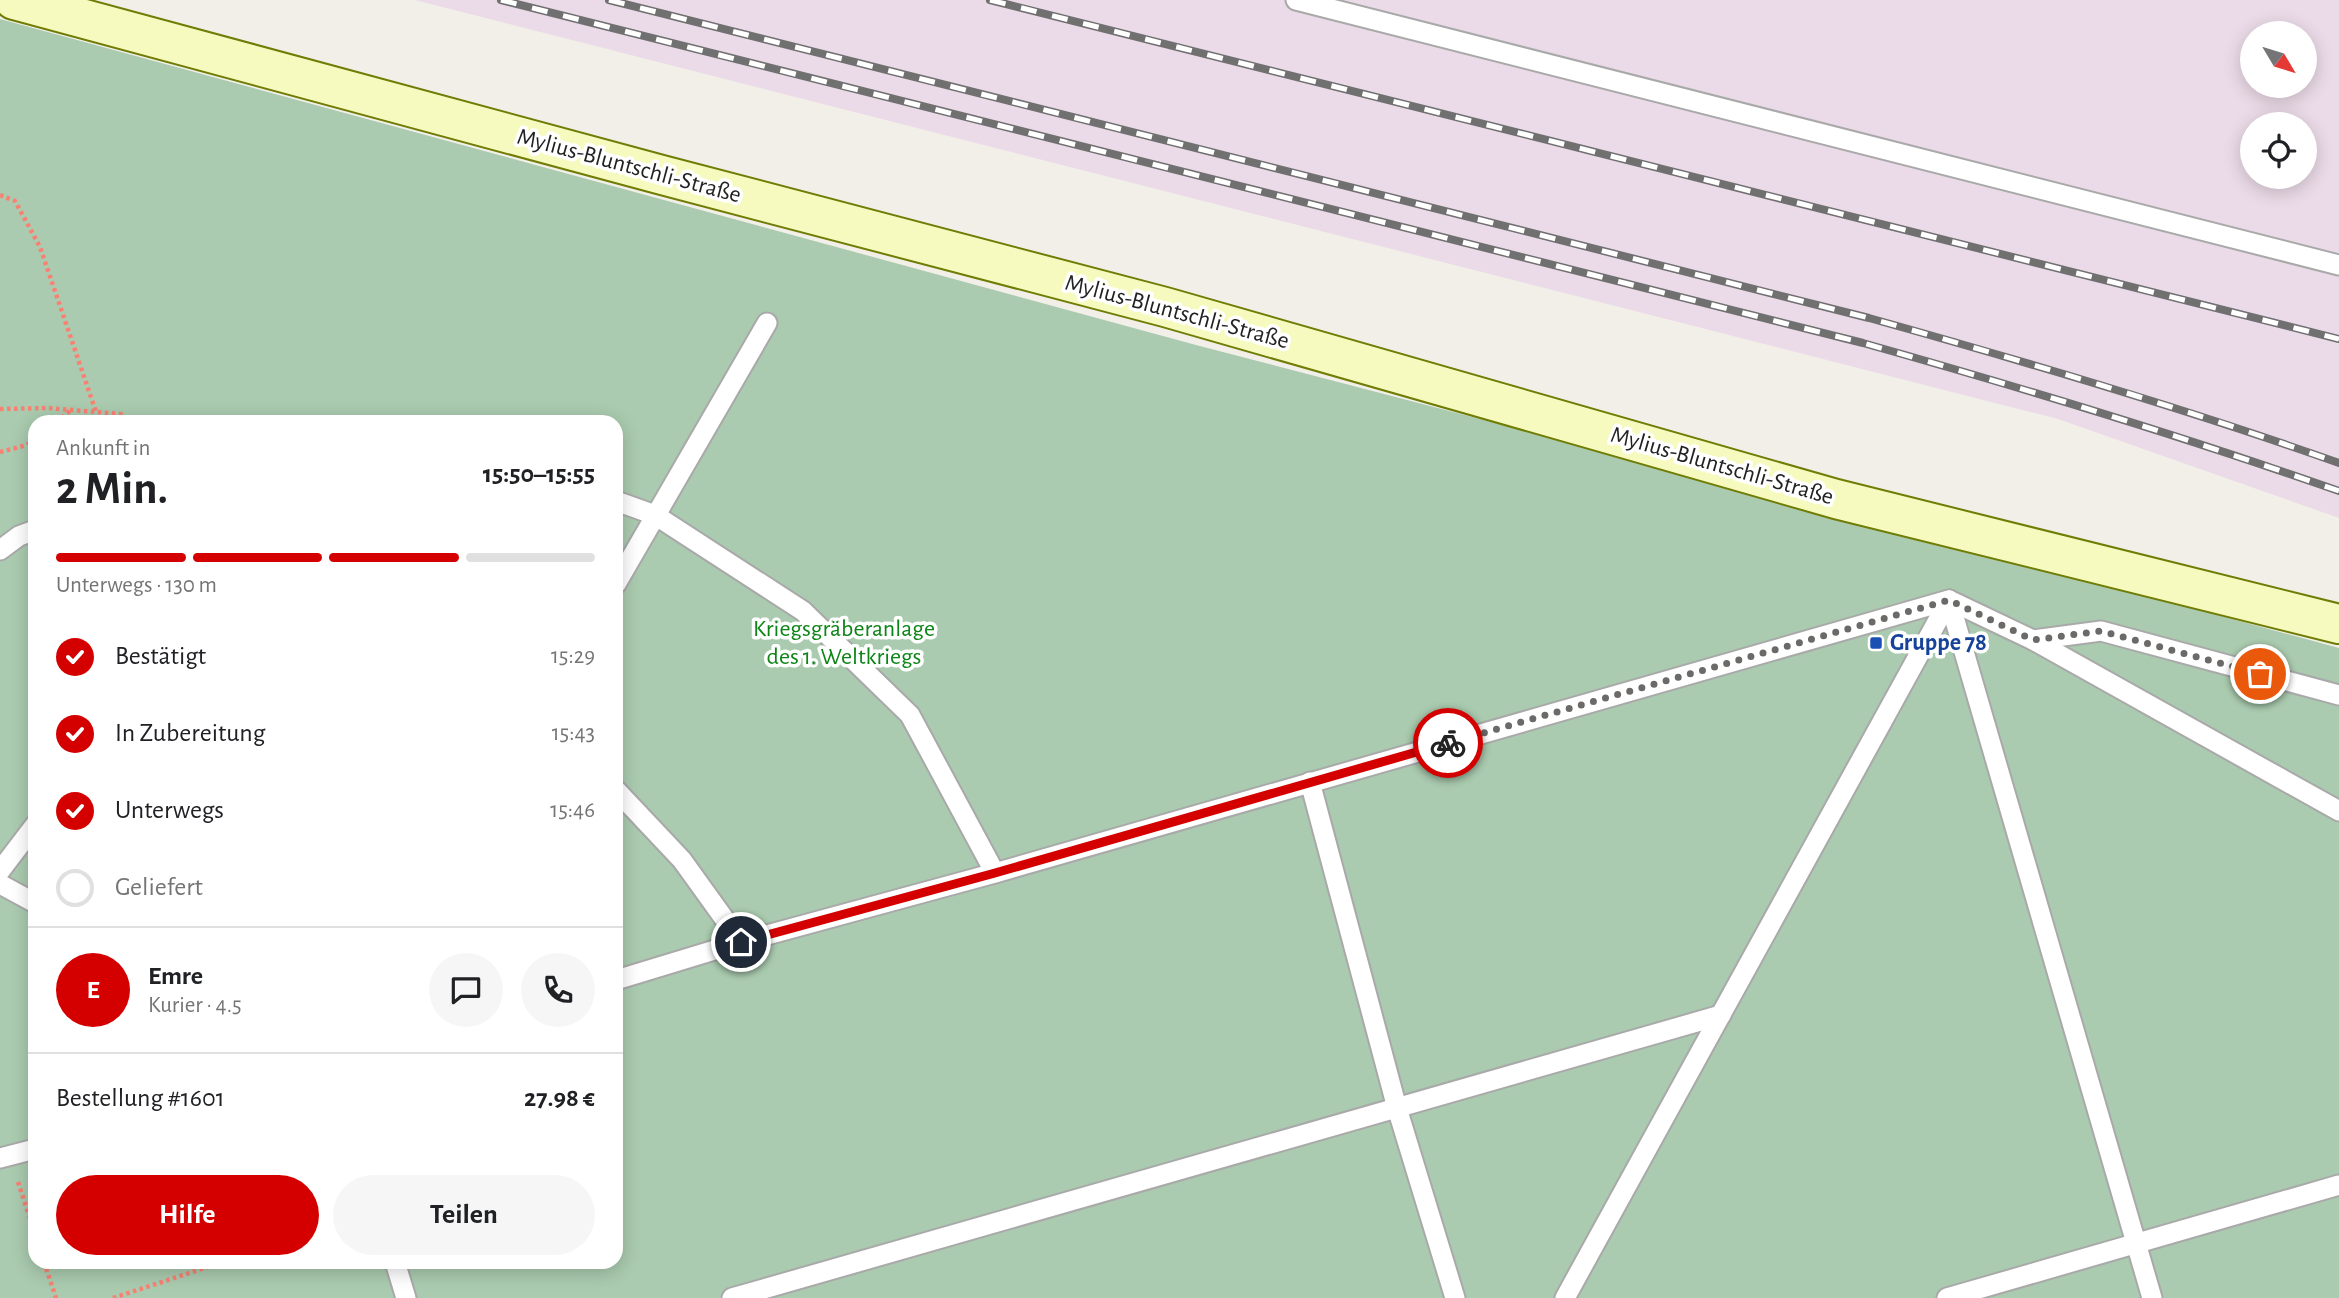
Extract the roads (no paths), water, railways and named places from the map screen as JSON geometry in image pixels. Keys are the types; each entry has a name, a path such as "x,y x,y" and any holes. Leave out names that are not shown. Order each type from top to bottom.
{"street":[{"name":"Mylius-Bluntschli-Straße","path":"15,0 662,175 1165,307 1836,499 2339,624"}],"lane":[{"path":"1296,0 2339,265"},
{"path":"623,572 767,323"},
{"path":"623,504 655,515 803,611 910,715 995,873"},
{"path":"0,550 28,533"},
{"path":"1565,1298 1949,600"},
{"path":"1949,600 2152,1298"},
{"path":"623,978 741,942 995,873 1949,600 2033,640 2339,811"},
{"path":"2033,640 2101,631 2339,695"},
{"path":"1310,782 1397,1108 1455,1298"},
{"path":"623,798 681,860 741,942"},
{"path":"0,871 28,834"},
{"path":"0,884 28,899"},
{"path":"733,1298 1721,1015"},
{"path":"5,1157 28,1151"},
{"path":"1947,1298 2339,1185"},
{"path":"397,1269 406,1298"}],"railway":[{"path":"501,0 1863,343 2102,413 2339,491"},
{"path":"609,0 1869,318 2105,386 2339,463"},
{"path":"990,0 2339,339"}],"place":[{"name":"Gruppe 78","path":"1876,643"}],"park label":[{"name":"Kriegsgräberanlage des 1. Weltkriegs","path":"844,643"}]}
